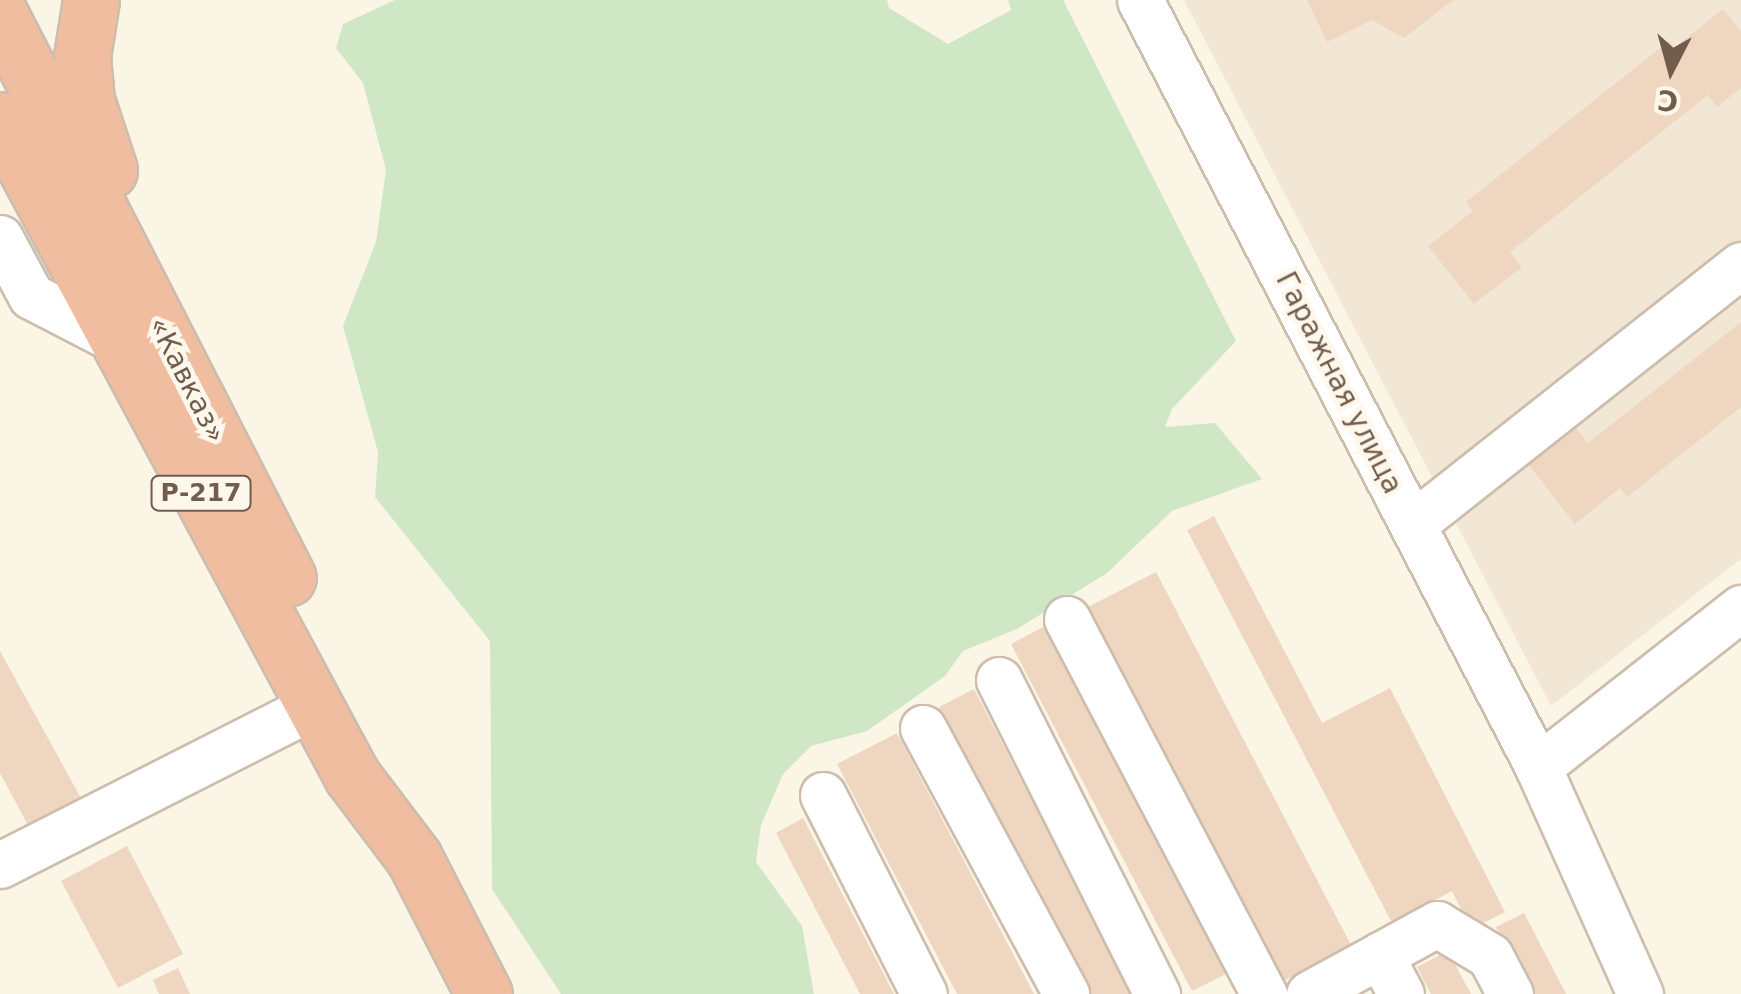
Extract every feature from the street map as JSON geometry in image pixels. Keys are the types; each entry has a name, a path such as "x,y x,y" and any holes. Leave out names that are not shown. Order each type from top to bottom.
{"highway":[{"path":"91,0 82,57 100,149 156,287 319,638"},
{"name":"«Кавказ»","path":"0,15 393,783 414,858 472,985"},
{"name":"«Кавказ»","path":"0,120 352,776 414,858"}],"street":[{"name":"Гаражная улица","path":"1140,0 1538,767 1640,994"},
{"path":"0,238 30,296 118,341"},
{"path":"1412,524 1741,266"},
{"path":"1538,767 1741,608"},
{"path":"1067,619 1264,994"},
{"path":"1000,680 1157,994"},
{"path":"0,864 314,705"},
{"path":"923,728 1066,994"},
{"path":"823,796 924,994"},
{"path":"1308,994 1437,924 1490,956 1510,994"},
{"path":"1380,954 1401,994"}],"shaded area":[{"path":"1184,0 1741,0 1741,559 1551,706"}],"green space":[{"path":"395,0 887,0 889,8 948,44 1011,10 1008,0 1063,0 1236,341 1172,409 1165,427 1215,423 1262,479 1172,511 1107,573 1017,629 963,651 945,676 867,731 811,746 783,774 761,825 756,862 802,926 814,994 561,994 492,889 490,641 375,497 378,452 343,326 376,242 386,170 363,83 336,48 343,24"}],"building":[{"path":"1307,0 1453,0 1404,38 1372,20 1327,42"},
{"path":"1723,9 1741,31 1741,88 1717,107 1708,95 1510,252 1522,267 1474,304 1428,246 1473,211 1466,202 1669,41 1674,48"},
{"path":"1741,322 1741,407 1627,497 1620,488 1575,524 1529,465 1576,428 1588,443"},
{"path":"1214,516 1322,723 1390,688 1505,912 1471,929 1452,891 1392,923 1187,530"},
{"path":"1156,572 1351,945 1283,981 1088,607"},
{"path":"1047,625 1228,973 1192,991 1011,644"},
{"path":"0,651 82,800 30,829 0,773"},
{"path":"974,689 1133,994 1089,994 939,707"},
{"path":"897,733 1034,994 957,994 837,764"},
{"path":"803,818 894,994 860,994 776,833"},
{"path":"127,846 183,954 118,988 61,881"},
{"path":"1524,913 1566,994 1531,994 1496,927"},
{"path":"1448,951 1471,994 1431,994 1417,967"},
{"path":"178,968 190,994 159,994 153,980"}]}
